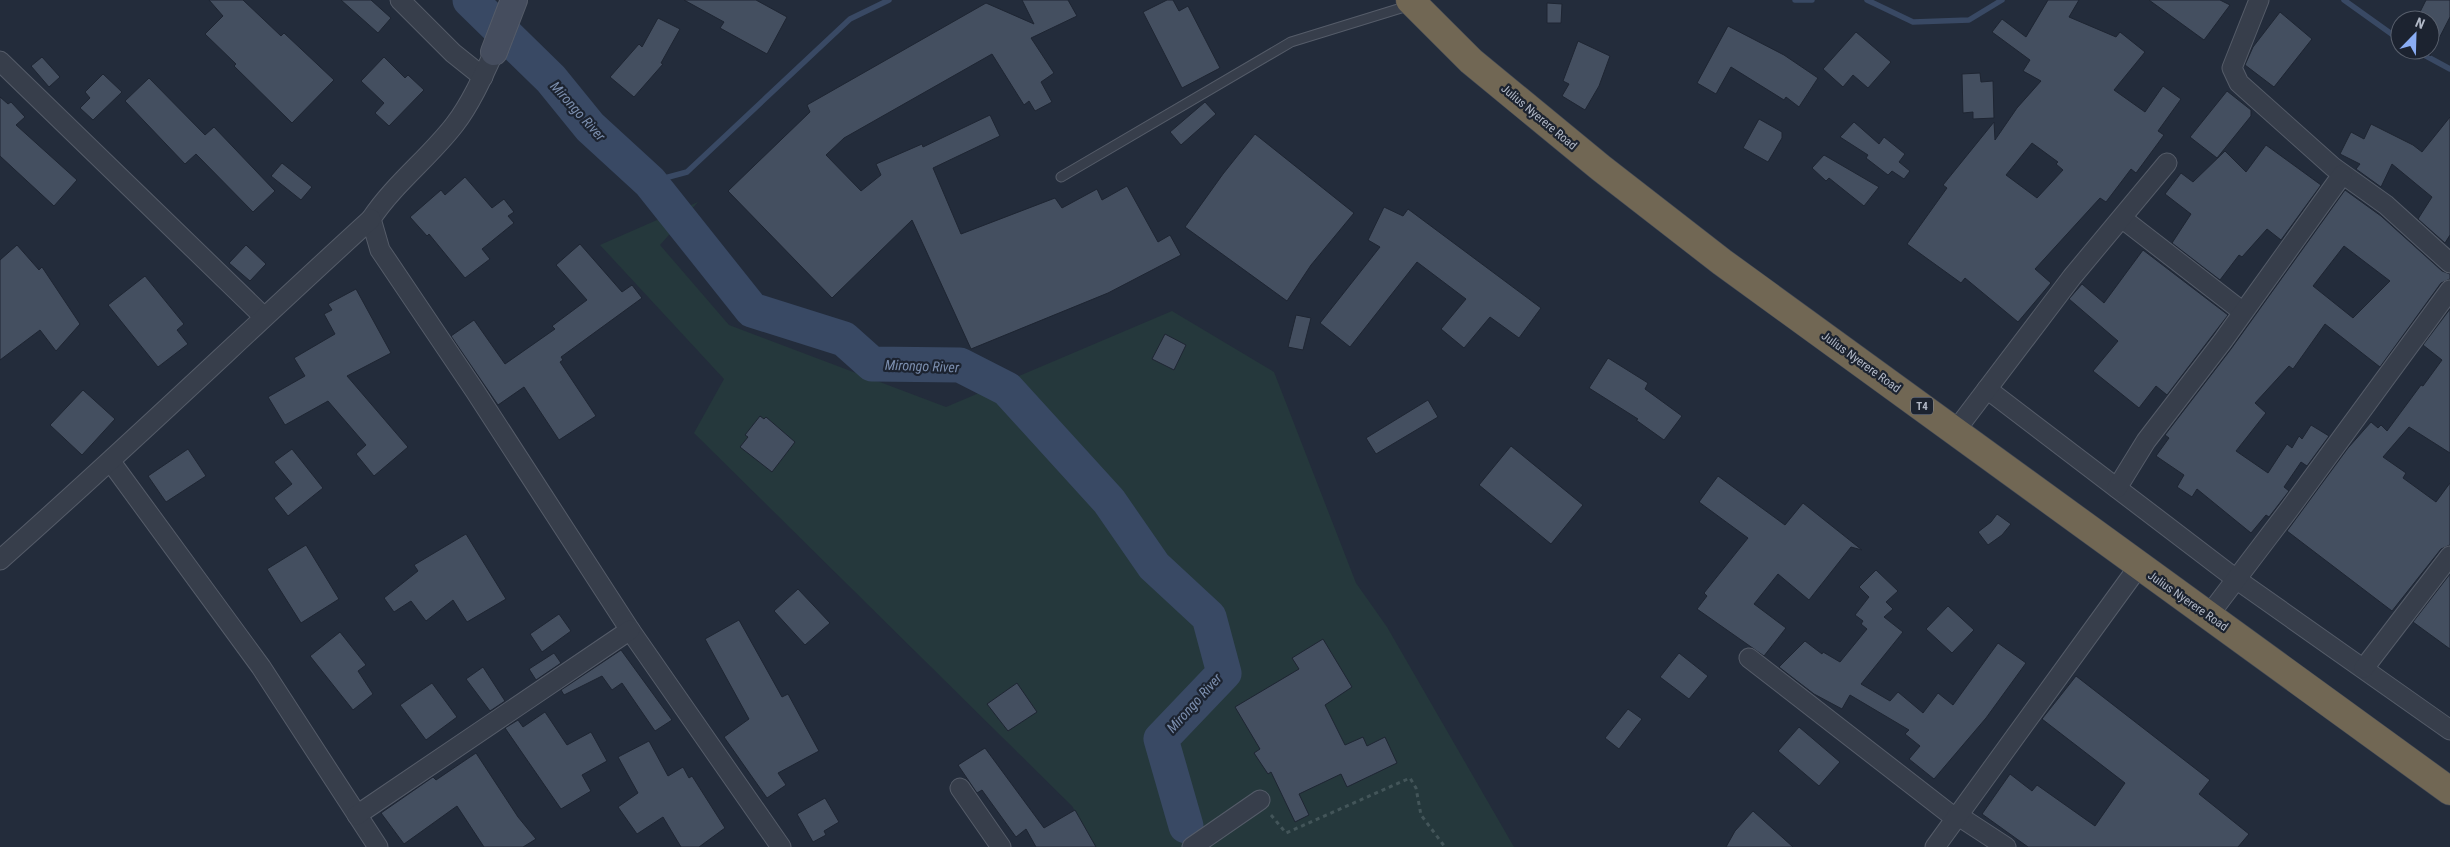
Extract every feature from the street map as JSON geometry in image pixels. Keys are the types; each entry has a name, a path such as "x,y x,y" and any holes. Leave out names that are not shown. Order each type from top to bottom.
{"highway":[{"name":"Julius Nyerere Road","path":"1412,2 1472,61 1601,168 1722,262 1956,430 2138,566 2209,615 2450,791"}],"street":[{"path":"400,0 452,53 483,77"},
{"path":"2260,0 2232,68 2239,83 2342,175 2386,205 2450,263"},
{"path":"3,552 111,462 371,219 382,203 456,123 483,77 513,1"},
{"path":"0,61 264,317"},
{"path":"1956,430 2072,277 2123,219 2168,163"},
{"path":"2117,488 2146,441 2243,312 2342,175"},
{"path":"371,219 380,250 475,391 630,630 781,847"},
{"path":"2123,219 2243,312"},
{"path":"2209,615 2450,290"},
{"path":"1987,389 2236,579 2450,730"},
{"path":"111,462 261,667 378,847"},
{"path":"2364,668 2450,556"},
{"path":"1935,847 2138,566"},
{"path":"356,815 630,630"},
{"path":"1749,658 1956,817 2006,847"},
{"path":"960,788 1001,847"},
{"path":"1192,847 1260,800"}],"lane":[{"path":"1061,177 1291,42 1412,2"}],"path":[{"path":"1260,800 1286,834 1410,778 1416,788 1422,815 1445,847"}],"green space":[{"path":"698,202 660,245 729,325 946,407 1172,311 1274,372 1356,583 1387,627 1514,847 1096,847 1072,806 694,433 724,379 600,245"}],"building":[{"path":"209,0 243,0 281,36 284,33 334,80 292,123 234,66 236,64 205,34 223,16"},
{"path":"341,0 371,0 391,18 378,33"},
{"path":"684,0 756,0 787,17 767,54 720,28 724,22"},
{"path":"1022,0 1068,0 1077,16 1031,38 1054,73 1041,82 1052,102 1035,111 1029,101 1024,105 992,54 844,138 826,155 861,191 881,175 876,164 922,144 923,147 990,115 1000,136 933,168 961,234 1055,198 1062,208 1097,189 1102,200 1127,186 1158,242 1170,235 1181,255 1108,293 971,349 912,220 832,298 728,191 810,112 807,105 986,3 1034,24"},
{"path":"1167,0 1173,0 1179,11 1188,6 1220,68 1182,88 1143,12"},
{"path":"2048,0 2079,0 2069,17 2116,37 2120,32 2145,52 2114,90 2145,112 2163,86 2181,99 2158,131 2164,135 2136,173 2131,169 2106,202 2100,198 2035,269 2051,283 2018,322 1965,278 1961,283 1907,244 1947,188 1943,185 1994,122 1995,140 2017,108 2041,81 2023,71 2030,60 1992,32 2002,19 2026,37","holes":["2032,143 2058,162 2056,164 2063,170 2037,198 2006,175"]},
{"path":"2149,0 2220,0 2230,5 2204,40"},
{"path":"2426,0 2450,0 2450,17 2440,36 2440,10 2421,10"},
{"path":"1547,3 1562,4 1561,23 1547,23"},
{"path":"2280,12 2312,39 2274,87 2245,65 2253,47"},
{"path":"658,18 680,29 661,63 663,64 634,97 610,77 639,44 642,47"},
{"path":"1728,26 1784,55 1818,78 1799,107 1786,97 1784,100 1731,67 1716,94 1697,83"},
{"path":"1856,32 1891,62 1868,88 1853,75 1843,87 1823,69"},
{"path":"1578,41 1610,56 1599,86 1585,110 1562,96 1569,84 1563,81"},
{"path":"42,57 60,77 49,87 31,66"},
{"path":"384,57 405,78 408,75 424,90 389,126 375,113 384,103 361,81"},
{"path":"1980,73 1981,82 1993,81 1994,118 1973,119 1973,112 1963,113 1962,74"},
{"path":"103,74 122,92 93,120 80,108 90,98 85,92"},
{"path":"149,78 205,135 214,127 275,191 253,212 196,154 185,164 125,101"},
{"path":"2227,91 2251,110 2251,116 2217,158 2190,137"},
{"path":"0,97 8,104 11,102 25,117 16,125 77,180 54,206 0,156"},
{"path":"1205,102 1216,114 1181,145 1170,132"},
{"path":"2450,117 2450,235 2445,243 2418,219 2432,197 2392,164 2381,187 2356,169 2360,164 2340,154 2351,132 2364,139 2371,124 2413,145 2422,152"},
{"path":"1759,119 1782,132 1782,138 1768,162 1743,148"},
{"path":"1854,122 1879,144 1884,137 1905,154 1899,162 1910,171 1904,179 1892,171 1888,175 1866,158 1868,155 1840,137"},
{"path":"1255,134 1354,213 1311,265 1287,301 1185,227 1223,174"},
{"path":"2266,145 2321,185 2281,240 2267,229 2242,257 2239,255 2220,280 2172,243 2191,214 2165,194 2181,173 2193,182 2225,151 2246,172"},
{"path":"1824,155 1879,187 1864,206 1829,178 1826,181 1812,168"},
{"path":"282,163 312,187 301,200 271,176"},
{"path":"465,177 492,208 504,199 514,212 508,216 514,223 482,249 490,259 465,278 429,234 427,236 410,217 441,190 445,195"},
{"path":"2345,190 2381,216 2442,271 2450,274 2450,279 2441,283 2380,367 2325,324 2293,369 2289,366 2255,403 2266,413 2236,451 2268,473 2287,444 2292,448 2299,436 2302,439 2311,425 2329,436 2307,466 2301,462 2284,487 2289,491 2269,517 2266,515 2251,533 2197,489 2192,497 2177,487 2184,475 2156,456 2169,438 2165,435 2231,349","holes":["2344,246 2390,281 2353,318 2313,286"]},
{"path":"1384,207 1403,216 1408,209 1541,308 1519,338 1490,317 1464,348 1441,329 1466,299 1417,262 1350,347 1320,323 1380,247 1368,240"},
{"path":"580,244 622,292 632,285 642,298 561,357 563,360 560,362 596,416 559,440 524,387 498,405 451,336 474,320 505,364 555,329 552,326 587,300 556,265"},
{"path":"17,245 39,270 42,267 80,324 56,351 40,330 0,360 0,260"},
{"path":"246,245 266,264 250,281 229,263"},
{"path":"2143,250 2228,315 2167,395 2156,386 2139,408 2093,371 2118,341 2069,299 2082,284 2104,303"},
{"path":"145,276 184,324 177,330 188,344 158,367 108,305"},
{"path":"356,289 391,353 347,376 408,447 374,476 356,454 366,445 328,401 285,425 268,397 305,376 294,358 335,334 324,314 332,310 328,304"},
{"path":"2450,309 2450,453 2409,427 2383,457 2406,473 2403,478 2436,502 2450,483 2450,545 2441,549 2392,611 2287,531 2348,448 2371,422 2378,428 2381,425 2387,431 2421,385 2423,386 2442,360 2423,345"},
{"path":"1296,315 1311,318 1303,350 1288,347"},
{"path":"1165,334 1186,345 1174,370 1152,359"},
{"path":"1608,358 1648,383 1645,389 1682,416 1664,440 1636,420 1638,419 1589,388"},
{"path":"83,390 115,419 82,455 50,425"},
{"path":"1428,400 1438,417 1376,454 1366,438"},
{"path":"760,416 764,419 766,417 795,442 772,472 740,447 748,437 745,435"},
{"path":"1511,446 1583,505 1551,544 1479,485"},
{"path":"188,449 206,476 166,502 148,476"},
{"path":"292,449 323,488 288,516 274,498 292,484 274,462"},
{"path":"1718,476 1785,525 1803,503 1862,550 1851,547 1809,600 1778,574 1754,604 1786,628 1764,656 1697,609 1707,596 1704,593 1748,538 1699,502"},
{"path":"1997,514 2011,524 2002,535 1988,545 1978,532 1991,522"},
{"path":"466,534 506,599 467,622 453,600 426,621 411,601 394,612 384,598 418,571 414,565"},
{"path":"306,545 339,599 301,623 267,569"},
{"path":"1876,570 1898,591 1886,602 1893,609 1884,617 1903,632 1861,684 1890,701 1898,692 1923,713 1938,693 1953,705 1998,643 2026,663 1986,718 1934,779 1909,759 1920,746 1905,734 1909,730 1850,695 1842,709 1814,694 1779,667 1805,641 1822,654 1823,652 1840,662 1867,629 1861,624 1863,621 1855,615 1869,597 1859,587"},
{"path":"2450,574 2450,649 2413,622"},
{"path":"798,589 830,623 805,645 774,611"},
{"path":"1948,606 1974,630 1952,653 1926,629"},
{"path":"559,614 571,631 542,652 530,634"},
{"path":"739,620 782,697 788,694 819,751 778,773 786,785 767,798 724,737 749,719 705,639"},
{"path":"340,632 366,665 358,671 373,694 353,710 310,656"},
{"path":"1323,639 1352,687 1325,705 1345,745 1363,737 1367,746 1385,737 1397,763 1347,787 1341,774 1299,794 1309,815 1295,822 1271,772 1268,774 1254,753 1260,749 1235,707 1299,669 1292,658"},
{"path":"621,650 672,720 655,731 622,683 612,690 602,676 564,695 561,690"},
{"path":"554,653 561,663 536,680 529,669"},
{"path":"1679,653 1708,676 1689,699 1660,677"},
{"path":"483,667 505,701 490,711 466,679"},
{"path":"2076,676 2210,780 2199,794 2249,834 2238,847 2028,847 1982,814 2010,774 2032,791 2037,785 2095,826 2125,783 2042,719"},
{"path":"432,683 457,717 426,740 400,705"},
{"path":"1017,683 1037,712 1008,731 987,704"},
{"path":"1628,709 1642,719 1619,749 1605,738"},
{"path":"545,712 567,745 591,732 607,761 582,775 591,791 561,809 505,728 518,720 523,727"},
{"path":"1799,727 1840,762 1819,786 1778,751"},
{"path":"649,741 668,776 683,767 689,778 692,776 725,828 699,847 681,847 663,817 637,834 618,807 638,793 618,757"},
{"path":"985,748 1044,828 1075,810 1096,847 1036,847 1026,829 1016,837 982,790 977,793 958,765"},
{"path":"476,753 518,817 536,839 523,847 484,847 457,806 404,844 381,813 433,777 436,780"},
{"path":"825,798 839,822 824,831 826,835 813,842 797,814"},
{"path":"1753,811 1793,847 1726,847 1735,831"}],"waterway":[{"name":"Mirongo River","path":"470,0 551,79 590,127 650,182 752,310 844,339 872,364 960,365 1007,389 1109,501 1154,566 1209,617 1224,673 1161,739 1186,826"},
{"path":"650,182 687,172 850,19 889,0"},
{"path":"1795,0 1812,0"},
{"path":"1867,0 1913,22 1969,20 2002,0"},
{"path":"2344,0 2390,33"},
{"path":"2433,60 2450,69"}]}
